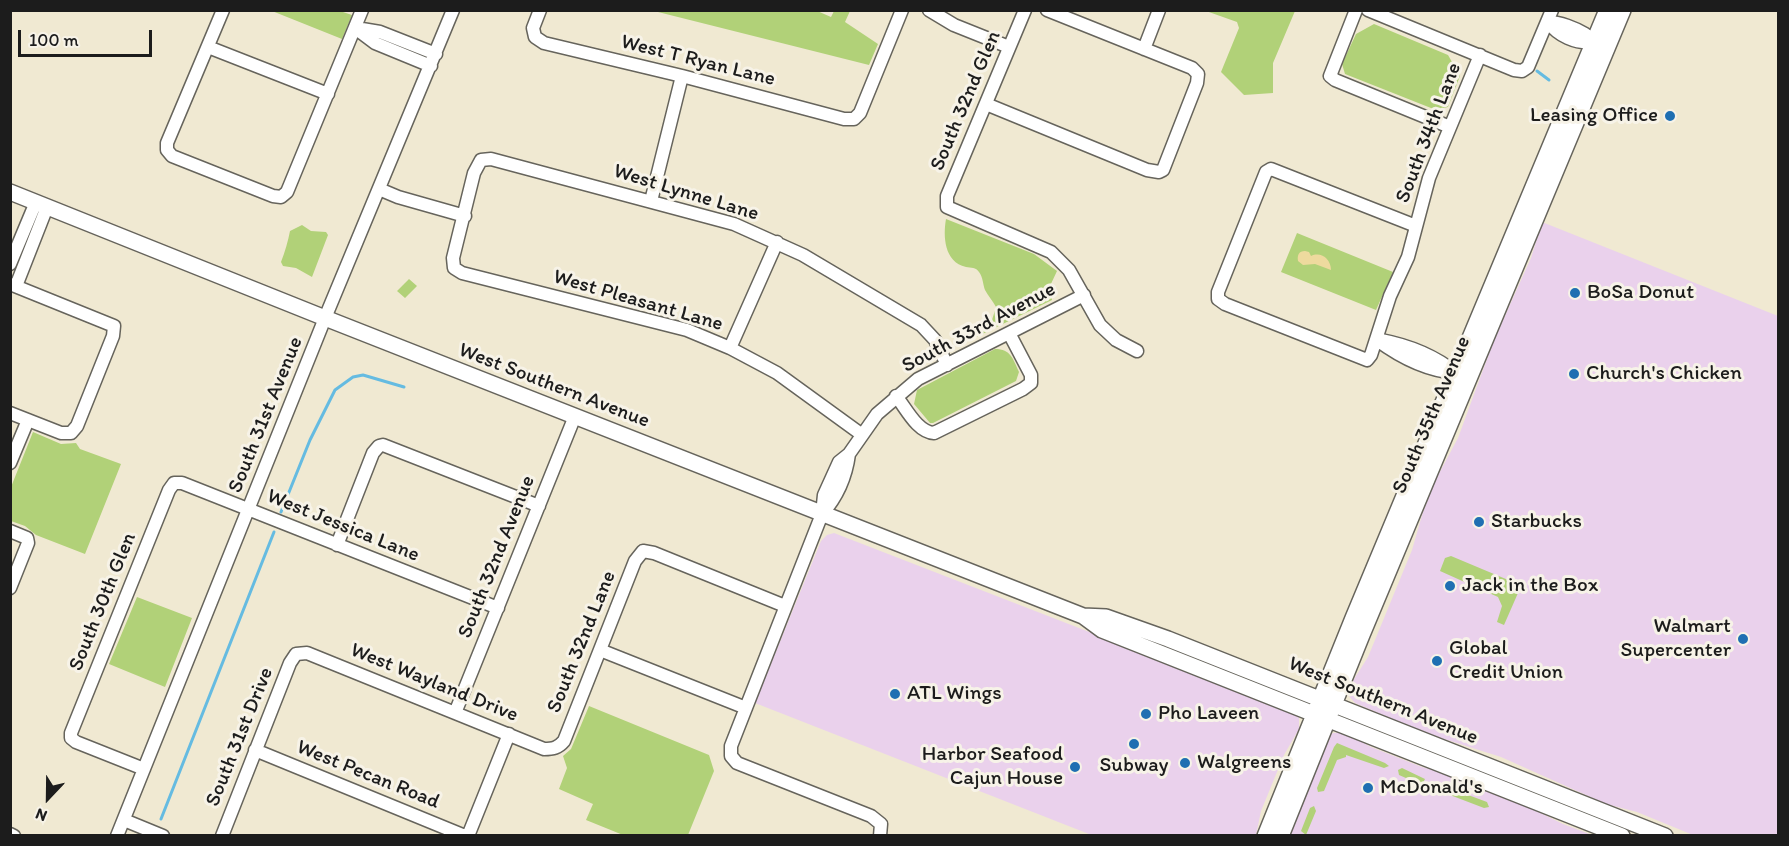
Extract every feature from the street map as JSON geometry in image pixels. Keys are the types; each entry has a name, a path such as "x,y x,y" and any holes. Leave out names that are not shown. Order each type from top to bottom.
{"main road":[{"name":"South 35th Avenue","path":"1265,836 1322,715 1335,703 1426,464 1600,45 1606,10"},
{"name":"South 35th Avenue","path":"1281,836 1322,715 1320,698 1426,464 1456,373 1600,45 1623,10"},
{"name":"West Southern Avenue","path":"10,192 1083,616 1102,630 1322,715 1622,836"},
{"name":"West Southern Avenue","path":"1083,616 1106,617 1335,703 1665,836"}],"street":[{"path":"223,10 167,143 167,150 172,156 273,196 281,197 287,192 363,10"},
{"name":"South 31st Avenue","path":"117,836 325,318 453,10"},
{"name":"West T Ryan Lane","path":"540,10 533,28 535,37 544,43 682,76 844,119 854,119 860,113 902,10"},
{"path":"929,10 954,25 1009,47"},
{"name":"South 32nd Glen","path":"1025,10 947,196 947,207 1051,252 1069,270 1084,295"},
{"path":"986,104 1147,170 1159,172 1165,166 1197,83 1198,74 1192,69 1047,10"},
{"path":"1144,49 1159,10"},
{"path":"1356,10 1330,76 1450,126"},
{"path":"1368,10 1522,71 1528,67 1550,16"},
{"path":"1550,16 1555,32 1582,43 1600,45"},
{"path":"355,28 375,43 392,43 433,60"},
{"path":"208,47 328,94"},
{"name":"South 34th Lane","path":"1416,226 1270,169 1266,172 1218,292 1218,299 1235,308 1367,360 1377,340 1390,296 1408,257 1429,178 1480,55"},
{"path":"651,201 682,76"},
{"name":"West Lynne Lane","path":"465,216 474,173 481,160 491,159 734,224 777,242 921,325 935,340 947,365"},
{"path":"379,189 398,197 465,216"},
{"path":"10,264 41,204"},
{"path":"10,413 62,433 71,433 76,426 113,336 114,326 13,285 41,204"},
{"name":"West Pleasant Lane","path":"465,216 453,258 454,268 462,273 687,330 730,348 777,373 861,434"},
{"path":"730,348 777,242"},
{"path":"1084,295 1100,325 1116,340 1137,351"},
{"name":"South 33rd Avenue","path":"880,830 872,816 737,763 731,756 731,746 822,514 835,499 847,469 849,454 861,434 877,414 918,379 1084,295"},
{"path":"896,396 920,427 929,433 938,432 1023,389 1030,383 1031,375 1009,333"},
{"path":"1377,340 1396,354 1421,359 1439,372 1456,373"},
{"name":"South 32nd Avenue","path":"455,713 575,416"},
{"path":"10,463 28,420"},
{"path":"338,545 373,453 379,446 389,445 539,506"},
{"name":"West Jessica Lane","path":"174,483 182,483 498,608"},
{"name":"South 30th Glen","path":"144,769 71,738 169,489 174,483"},
{"path":"10,531 27,538 27,548 10,588"},
{"name":"South 32nd Lane","path":"557,748 564,741 635,561 643,551 654,553 785,606"},
{"path":"600,650 746,708"},
{"name":"West Wayland Drive","path":"296,654 307,652 544,749 557,748"},
{"name":"South 31st Drive","path":"222,836 290,663 296,654"},
{"path":"466,836 508,734"},
{"name":"West Pecan Road","path":"255,750 466,836"},
{"path":"124,820 163,836"}],"shaded area":[{"path":"1542,222 1778,316 1778,835 1693,835 1637,812 1606,804 1501,757 1404,724 1355,703 1348,695 1349,687 1368,657 1412,550 1435,481 1458,438 1494,340 1531,258"},
{"path":"834,533 1293,711 1299,718 1299,729 1284,755 1261,811 1256,835 1094,836 755,703 821,541 827,535"},
{"path":"1344,732 1371,747 1510,798 1563,824 1592,835 1290,836 1328,737 1333,733"}],"green space":[{"path":"815,10 831,17 834,11 850,11 845,22 878,44 869,65 654,11"},
{"path":"272,11 340,11 352,15 342,39"},
{"path":"1206,11 1295,11 1273,63 1273,93 1244,95 1221,72 1239,28 1237,22"},
{"path":"1374,24 1448,55 1460,76 1448,107 1436,110 1345,74 1342,64 1356,34"},
{"path":"946,219 1034,254 1057,271 1050,286 1052,300 970,340 966,334 992,320 996,307 985,290 978,270 959,264 949,254 945,240"},
{"path":"302,225 311,231 326,232 328,235 312,277 296,268 283,266 281,262 290,231"},
{"path":"1297,233 1393,272 1376,310 1281,272"},
{"path":"409,279 417,286 405,298 397,291"},
{"path":"995,349 1005,351 1013,359 1019,372 1016,381 930,423 914,404 917,390"},
{"path":"33,432 61,444 76,443 80,449 121,464 85,554 36,535 25,526 11,521 11,487"},
{"path":"1451,556 1513,582 1518,593 1504,625 1497,622 1502,606 1498,597 1440,571 1445,558"},
{"path":"137,597 192,618 165,687 109,664"},
{"path":"589,706 709,755 714,771 688,835 623,835 586,820 593,804 559,789 567,768 563,756 571,749"},
{"path":"1337,743 1389,766 1384,768 1346,755 1337,760 1324,791 1318,792 1317,788"},
{"path":"1402,768 1425,779 1422,785 1399,775 1398,770"},
{"path":"1452,789 1487,802 1489,807 1484,808 1450,795 1449,792"},
{"path":"1314,806 1316,811 1306,835 1301,831 1310,808"}],"sand":[{"path":"1305,251 1311,256 1325,257 1331,270 1315,264 1303,265 1298,261 1298,257"}],"waterway":[{"path":"1537,71 1549,80"},
{"path":"281,512 310,440 335,390 353,377 363,375 404,387"},
{"path":"161,819 274,532"}],"place":[{"name":"Leasing Office","path":"1670,116"},
{"name":"BoSa Donut","path":"1575,293"},
{"name":"Church's Chicken","path":"1574,374"},
{"name":"Starbucks","path":"1479,522"},
{"name":"Jack in the Box","path":"1450,586"},
{"name":"Walmart Supercenter","path":"1743,639"},
{"name":"Global Credit Union","path":"1437,661"},
{"name":"ATL Wings","path":"895,694"},
{"name":"Pho Laveen","path":"1146,714"},
{"name":"Subway","path":"1134,744"},
{"name":"Walgreens","path":"1185,763"},
{"name":"Harbor Seafood Cajun House","path":"1075,767"},
{"name":"McDonald's","path":"1368,788"}]}
